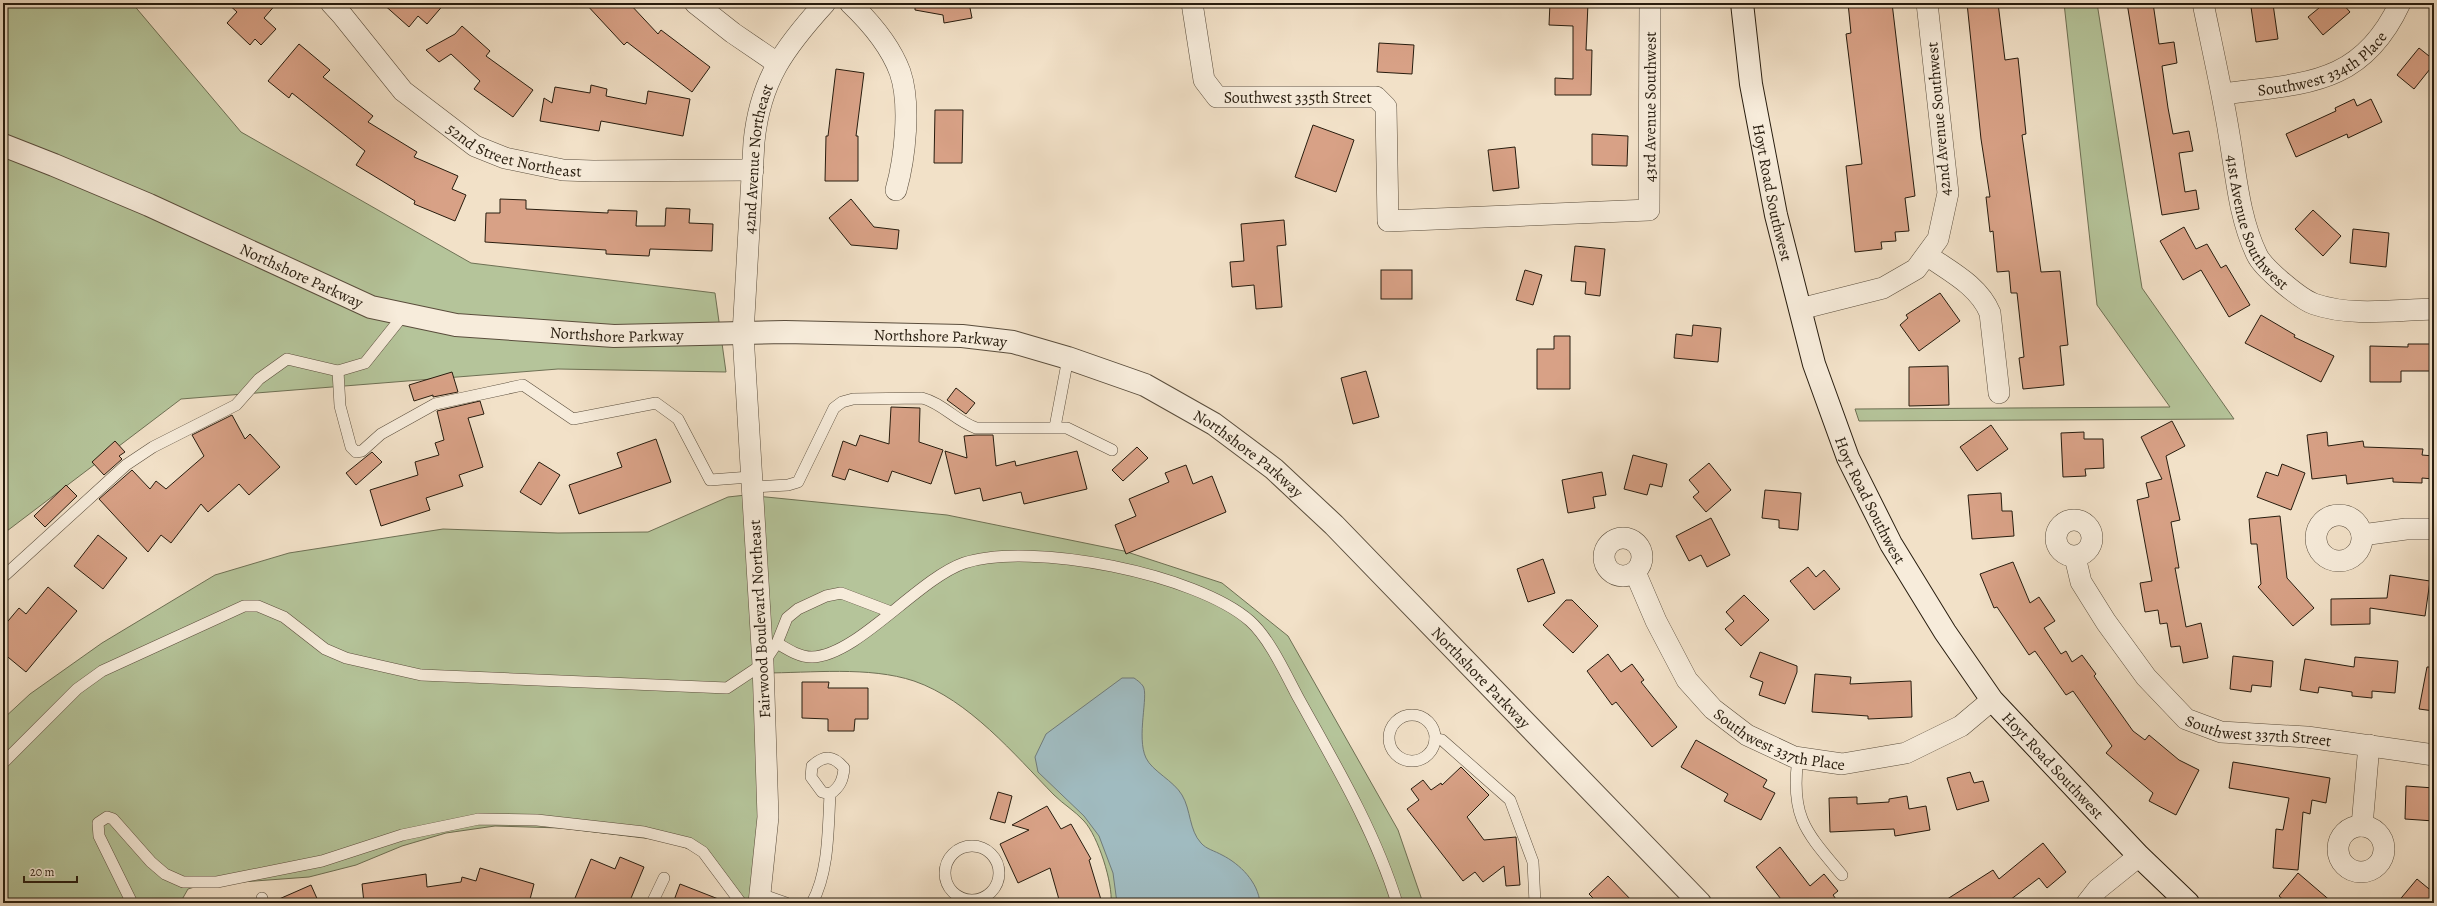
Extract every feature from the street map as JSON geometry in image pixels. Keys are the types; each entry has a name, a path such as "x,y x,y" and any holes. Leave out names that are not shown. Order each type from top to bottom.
{"street":[{"name":"52nd Street Northeast","path":"331,3 403,91 475,146 504,158 540,166 578,170 753,170"},
{"path":"695,3 777,63"},
{"name":"42nd Avenue Northeast","path":"743,334 756,121 767,82 777,63 800,30 825,3"},
{"path":"850,3 878,32 900,72 904,106 904,154 896,190"},
{"name":"Southwest 335th Street","path":"1192,3 1204,80 1217,97 1376,97 1386,107 1388,221 1649,210"},
{"name":"43rd Avenue Southwest","path":"1649,210 1650,3"},
{"name":"Hoyt Road Southwest","path":"1742,3 1751,84 1771,192 1814,364 1848,458 1891,544 1945,632 1992,700 2139,856 2188,903"},
{"name":"42nd Avenue Southwest","path":"1800,309 1883,288 1916,269 1928,256 1938,239 1948,193 1927,3"},
{"name":"41st Avenue Southwest","path":"2203,3 2223,94 2243,215 2257,256 2286,287 2312,303 2331,309 2356,312 2434,309"},
{"name":"Southwest 334th Place","path":"2223,94 2302,84 2340,72 2361,56 2379,39 2400,3"},
{"name":"Northshore Parkway","path":"3,145 54,164 149,205 371,307 456,325 614,336 848,333 962,336 1013,342 1068,358 1145,384 1214,424 1274,469 1334,525 1700,903"},
{"path":"1928,256 1977,291 1985,301 1990,314 1998,393"},
{"name":"Fairwood Boulevard Northeast","path":"743,334 750,482 763,664 768,817 760,899"},
{"path":"2362,535 2406,529 2434,529"},
{"name":"Southwest 337th Street","path":"2075,556 2081,582 2106,622 2146,677 2186,719 2221,732 2307,737 2434,755"},
{"name":"Southwest 337th Place","path":"1635,572 1656,621 1687,680 1713,709 1746,735 1798,758 1842,764 1906,753 1961,726 1992,700"},
{"path":"2362,826 2369,745"},
{"path":"2087,903 2098,889 2139,856"}],"lane":[{"path":"3,577 126,465 153,447 236,406 259,379 287,359 338,371 365,363 405,314"},
{"path":"1055,427 1068,358"},
{"path":"338,371 340,406 351,447 356,452 362,451 380,434 435,404 523,384 573,419 656,403 678,419 710,480 788,485 798,482 834,408 842,402 853,399 922,398 933,401 966,425 976,428 1067,428 1112,450"},
{"path":"777,643 795,653 812,657 836,650 945,572 965,563 994,557 1044,557 1095,563 1143,574 1210,595 1250,621 1279,662 1329,752 1379,851 1396,903"},
{"path":"3,763 77,689 102,671 244,606 258,606 284,617 325,648 346,658 421,675 727,688 763,664 777,643 787,618 798,609 826,596 841,593 891,612"},
{"path":"1416,715 1430,723 1435,739 1430,754 1420,760 1407,761 1394,753 1389,738 1394,723 1401,718 1416,715"},
{"path":"1435,739 1442,740 1510,800 1533,862 1535,903"},
{"path":"1798,758 1794,784 1798,810 1808,834 1842,875"},
{"path":"812,903 817,894 826,852 830,794"},
{"path":"132,903 99,836 98,823 107,817 113,819 151,862 165,874 183,882 217,882 308,864 402,835 479,819 537,820 644,832 689,843 703,852 741,903"},
{"path":"967,846 981,847 993,855 999,868 998,882 990,894 978,900 962,901 951,891 945,878 946,864 954,852 967,846"},
{"path":"652,903 664,878"},
{"path":"760,899 786,903"}],"green space":[{"path":"3,3 132,3 241,132 471,263 715,293 726,372 558,369 181,399 3,534"},
{"path":"2064,3 2097,3 2142,288 2234,419 1859,421 1855,409 2170,407 2097,305"},
{"path":"746,495 947,515 1124,551 1222,583 1288,636 1398,830 1423,903 1111,903 1110,884 1104,860 1089,828 1080,817 1054,795 990,730 953,701 914,681 878,673 840,671 763,673 759,903 741,903 698,853 669,841 561,828 495,826 446,833 402,846 356,865 309,877 201,885 188,889 180,903 3,903 3,719 30,694 102,643 215,575 289,553 443,529 558,533 648,532 728,497"}],"water":[{"path":"1122,678 1134,678 1143,686 1145,698 1142,739 1143,749 1149,763 1174,785 1182,795 1197,838 1203,845 1229,859 1247,874 1256,888 1260,903 1117,903 1113,873 1099,836 1084,816 1038,772 1035,757 1046,734"}],"building":[{"path":"227,3 277,3 264,18 276,29 261,45 255,39 250,45 227,23 237,12"},
{"path":"382,3 445,3 427,24 418,16 409,27"},
{"path":"585,3 629,3 658,34 661,30 710,67 692,92 627,42 624,45"},
{"path":"915,3 969,3 972,18 944,23 943,15 915,10"},
{"path":"1550,3 1588,3 1586,50 1592,50 1591,95 1555,95 1555,78 1573,79 1573,26 1549,25"},
{"path":"1848,3 1892,3 1915,196 1905,198 1909,231 1895,232 1896,241 1881,242 1882,249 1855,252 1846,166 1862,164 1846,34 1851,33"},
{"path":"1967,3 1998,3 2005,60 2018,58 2026,134 2022,135 2041,272 2060,271 2068,345 2060,346 2064,385 2023,389 2019,358 2024,357 2017,293 2011,293 2009,271 1997,272 1993,231 1990,232 1986,197 1990,197 1981,139"},
{"path":"2127,3 2153,3 2159,44 2174,42 2177,63 2162,66 2168,108 2173,134 2189,131 2193,151 2179,153 2185,192 2196,190 2199,209 2162,215"},
{"path":"2325,3 2342,3 2350,12 2323,35 2308,17"},
{"path":"2273,4 2278,39 2256,42 2251,7"},
{"path":"462,26 490,51 486,56 533,90 513,117 474,89 480,81 451,54 439,62 426,50 455,34"},
{"path":"1379,43 1414,45 1412,74 1377,72"},
{"path":"299,44 330,70 323,77 373,116 368,122 417,152 414,157 458,176 452,189 466,195 455,221 414,204 415,201 356,165 365,151 292,93 289,98 268,81"},
{"path":"2419,48 2434,60 2434,64 2414,89 2397,75"},
{"path":"836,69 864,73 856,136 858,136 858,181 825,181 826,136 828,136"},
{"path":"591,85 607,89 606,96 646,104 648,91 690,99 683,136 601,121 599,131 540,121 544,98 552,103 555,87 590,93"},
{"path":"2354,99 2357,106 2371,99 2382,122 2348,138 2347,134 2296,157 2286,134 2336,111 2335,108"},
{"path":"935,110 963,110 962,163 934,163"},
{"path":"1313,125 1354,140 1336,192 1295,177"},
{"path":"1592,134 1628,136 1627,166 1592,165"},
{"path":"1515,147 1519,188 1493,191 1488,150"},
{"path":"500,199 526,200 526,209 608,213 608,210 637,211 636,226 665,226 666,208 690,209 689,223 713,224 712,251 650,249 649,256 606,254 606,250 485,242 486,213 500,213"},
{"path":"851,199 874,227 899,230 897,249 851,245 829,218"},
{"path":"2313,210 2341,236 2323,256 2295,229"},
{"path":"1284,220 1286,245 1277,246 1282,307 1256,309 1254,285 1232,287 1230,262 1244,261 1241,224"},
{"path":"2184,227 2196,249 2207,244 2221,268 2226,265 2250,305 2229,317 2201,270 2183,280 2160,241"},
{"path":"2353,229 2389,233 2386,267 2350,263"},
{"path":"1575,246 1605,249 1600,296 1585,294 1586,282 1571,281"},
{"path":"1381,270 1412,270 1412,299 1381,299"},
{"path":"1525,270 1542,275 1533,305 1516,300"},
{"path":"1940,293 1960,321 1919,351 1900,325 1908,318 1906,315"},
{"path":"2261,315 2295,335 2294,337 2334,356 2321,382 2245,343"},
{"path":"1693,325 1721,328 1718,362 1674,358 1676,334 1692,336"},
{"path":"1554,336 1570,336 1570,389 1537,389 1537,349 1554,349"},
{"path":"2408,344 2434,344 2434,371 2401,371 2401,382 2370,382 2370,346 2408,347"},
{"path":"1948,366 1949,405 1909,406 1909,367"},
{"path":"1366,371 1379,417 1353,424 1341,378"},
{"path":"452,372 458,392 433,397 433,395 414,401 409,385"},
{"path":"956,388 975,403 966,414 947,400"},
{"path":"480,401 484,414 468,418 483,467 459,475 463,486 426,498 430,510 381,526 370,490 418,475 415,462 439,455 435,443 444,440 437,411"},
{"path":"891,407 920,408 919,442 943,450 931,484 892,471 888,482 849,469 845,480 832,476 843,441 856,446 860,435 889,444"},
{"path":"232,415 245,439 250,434 280,467 249,495 239,484 208,512 201,504 171,543 161,535 148,552 99,499 132,470 150,489 156,481 166,489 204,456 192,435"},
{"path":"2172,421 2185,446 2166,456 2180,520 2171,522 2179,568 2175,568 2186,627 2201,623 2208,658 2183,663 2180,646 2171,647 2167,623 2160,624 2158,610 2145,612 2140,583 2152,581 2137,500 2149,497 2146,483 2162,479 2141,437"},
{"path":"1991,425 2008,449 1977,471 1960,447"},
{"path":"2084,432 2084,439 2103,439 2104,468 2085,469 2086,476 2063,477 2061,433"},
{"path":"2327,432 2328,446 2363,441 2364,447 2423,449 2422,455 2434,456 2434,479 2422,478 2422,483 2393,482 2393,478 2347,484 2346,475 2312,479 2307,435"},
{"path":"993,435 996,466 1015,461 1016,466 1077,451 1087,489 1024,504 1021,492 983,501 980,488 955,494 945,451 967,458 964,436"},
{"path":"656,439 671,482 579,514 569,485 622,467 617,453"},
{"path":"115,441 125,452 119,456 122,459 104,475 92,462"},
{"path":"1137,447 1148,458 1123,481 1112,470"},
{"path":"372,452 382,462 356,485 346,473"},
{"path":"1633,455 1667,464 1662,487 1650,484 1647,495 1624,489"},
{"path":"539,462 560,475 541,505 520,492"},
{"path":"1709,463 1731,490 1706,512 1693,497 1699,492 1689,480"},
{"path":"2282,464 2305,473 2291,510 2257,497 2266,472 2278,476"},
{"path":"1186,465 1193,484 1212,476 1226,512 1126,554 1115,525 1136,516 1129,499 1169,482 1165,473"},
{"path":"1602,472 1606,495 1593,497 1595,508 1568,513 1562,480"},
{"path":"66,485 77,496 45,527 34,516"},
{"path":"1765,490 1801,493 1798,530 1779,528 1779,520 1762,518"},
{"path":"2001,493 2002,511 2012,511 2014,536 1972,539 1968,495"},
{"path":"2280,516 2287,578 2314,608 2293,626 2258,587 2261,584 2257,544 2251,544 2249,519"},
{"path":"1711,518 1730,555 1707,567 1701,555 1689,561 1676,536"},
{"path":"98,535 127,558 103,589 74,566"},
{"path":"1543,559 1555,593 1528,602 1517,569"},
{"path":"2013,562 2030,603 2039,597 2055,621 2044,628 2061,654 2066,651 2072,662 2082,655 2096,674 2094,676 2133,731 2145,740 2149,735 2179,760 2199,770 2176,815 2149,801 2153,793 2106,753 2112,746 2073,691 2066,695 2035,651 2029,655 1997,607 1994,608 1980,574"},
{"path":"1808,567 1816,577 1824,570 1840,589 1814,610 1790,581"},
{"path":"2390,575 2430,581 2425,616 2370,608 2370,624 2331,625 2331,599 2387,598"},
{"path":"48,587 77,611 26,672 3,653 3,627 19,608 26,614"},
{"path":"1744,595 1769,620 1741,646 1725,629 1734,621 1726,612"},
{"path":"1566,600 1572,600 1598,626 1573,653 1543,625"},
{"path":"1760,652 1797,666 1797,672 1785,704 1759,695 1763,682 1750,677"},
{"path":"1608,654 1621,672 1632,664 1644,680 1641,682 1677,727 1652,747 1616,702 1612,705 1587,671"},
{"path":"2233,656 2273,661 2271,687 2252,685 2251,692 2230,689"},
{"path":"2355,657 2398,661 2395,693 2372,691 2372,698 2352,696 2352,692 2319,687 2318,693 2300,690 2305,659 2354,667"},
{"path":"2427,667 2434,667 2434,711 2419,709"},
{"path":"1815,674 1851,677 1850,684 1911,681 1912,717 1868,719 1868,716 1812,712"},
{"path":"802,682 829,682 828,688 868,688 868,719 855,719 854,731 828,731 828,719 802,718"},
{"path":"1696,740 1767,780 1763,787 1775,793 1761,820 1724,801 1728,794 1681,767"},
{"path":"2233,762 2330,778 2326,803 2312,800 2310,814 2303,812 2298,870 2273,868 2276,829 2283,830 2289,798 2229,788"},
{"path":"1461,767 1489,795 1467,817 1484,840 1516,837 1520,885 1506,886 1504,866 1483,882 1475,872 1463,881 1407,809 1419,800 1411,789 1423,780 1431,790 1441,783 1442,785"},
{"path":"1970,772 1974,783 1983,781 1989,801 1957,810 1947,778"},
{"path":"2406,786 2434,788 2434,821 2405,819"},
{"path":"998,792 1012,796 1005,823 990,819"},
{"path":"1907,796 1909,809 1926,806 1930,830 1895,836 1894,829 1830,832 1829,798 1857,797 1857,804 1889,802 1889,799"},
{"path":"1047,806 1061,829 1071,824 1091,859 1089,860 1102,903 1060,903 1050,868 1018,883 1000,844 1029,830 1012,825"},
{"path":"2043,843 2066,872 2047,888 2039,878 2006,903 1941,903 1993,870 1999,879"},
{"path":"1780,847 1810,886 1824,874 1838,891 1833,895 1839,903 1784,903 1756,867"},
{"path":"620,857 644,867 629,903 573,903 591,859 615,869"},
{"path":"480,868 534,884 529,903 364,903 362,884 426,874 427,887 461,882 462,877 476,881"},
{"path":"2298,873 2333,903 2287,903 2279,896"},
{"path":"1608,876 1634,903 1598,903 1589,894"},
{"path":"2417,879 2434,893 2434,903 2397,903"},
{"path":"680,884 726,902 726,903 673,903"},
{"path":"311,885 319,903 270,903"}]}
